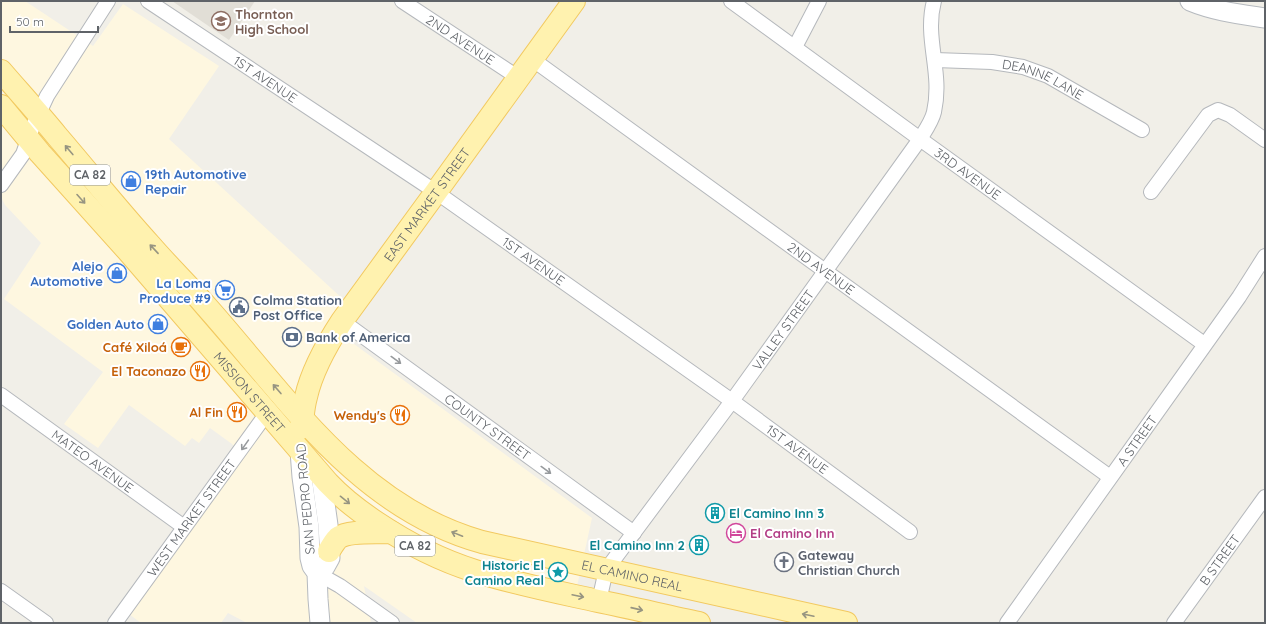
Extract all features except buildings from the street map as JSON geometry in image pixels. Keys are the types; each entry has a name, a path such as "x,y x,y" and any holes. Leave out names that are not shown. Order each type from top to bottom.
{"main road":[{"name":"EAST MARKET STREET","path":"302,418 306,397 314,372 329,342 342,321 574,1"},
{"path":"1190,1 1233,14 1265,18"},
{"name":"MISSION STREET","path":"1,72 33,126 128,251 335,491 391,532 436,556 473,571 504,580 599,601"},
{"name":"MISSION STREET","path":"1,106 33,126 150,246 206,307 302,418"},
{"name":"SAN PEDRO ROAD","path":"302,418 300,451 302,476 309,527 310,558 312,566 317,573 320,623"},
{"name":"SAN PEDRO ROAD","path":"302,418 312,440 321,475 326,509 330,558 325,567 317,573"},
{"name":"EL CAMINO REAL","path":"302,418 337,456 378,490 422,518 475,540 846,623"},
{"path":"329,551 335,542 343,536 391,532"},
{"name":"CA 82","path":"599,601 699,623"}],"street":[{"path":"1,185 23,154 33,126 47,96 108,1"},
{"name":"1ST AVENUE","path":"148,1 436,192 732,401 910,532"},
{"name":"2ND AVENUE","path":"402,1 518,78"},
{"name":"3RD AVENUE","path":"731,1 1204,344"},
{"path":"795,47 819,1"},
{"name":"VALLEY STREET","path":"599,601 606,570 732,401 920,139 934,113 937,92 937,73 930,34 931,12 934,1"},
{"name":"2ND AVENUE","path":"532,59 1110,477"},
{"name":"DEANNE LANE","path":"935,60 992,62 1023,67 1048,76 1142,130"},
{"path":"1151,192 1208,115 1218,110 1230,115 1265,140"},
{"name":"A STREET","path":"1007,623 1238,297 1265,256"},
{"name":"COUNTY STREET","path":"342,321 634,533"},
{"name":"MATEO AVENUE","path":"1,395 184,527"},
{"name":"WEST MARKET STREET","path":"118,622 184,527 267,413"},
{"name":"B STREET","path":"1174,623 1265,497"},
{"path":"317,573 340,586 392,623"},
{"path":"1,591 46,623"}],"shaded area":[{"path":"1,1 25,1 93,46 123,4 219,66 169,139 345,301 328,325 592,518 573,605 653,623 417,623 364,586 371,623 247,623 228,613 221,623 141,623 129,614 242,455 232,444 210,428 199,443 192,438 185,446 129,405 98,448 64,424 103,372 4,299 41,243 5,205 1,197"},
{"name":"Thornton High School","path":"172,1 255,1 229,40"}],"place":[{"name":"Thornton High School","path":"221,21"},
{"name":"19th Automotive Repair","path":"131,181"},
{"name":"Alejo Automotive","path":"117,273"},
{"name":"La Loma Produce #9","path":"225,290"},
{"name":"Colma Station Post Office","path":"239,307"},
{"name":"Golden Auto","path":"158,324"},
{"name":"Bank of America","path":"292,337"},
{"name":"Café Xiloá","path":"181,347"},
{"name":"El Taconazo","path":"200,371"},
{"name":"Al Fin","path":"237,412"},
{"name":"Wendy's","path":"400,415"},
{"name":"El Camino Inn 3","path":"715,513"},
{"name":"El Camino Inn","path":"736,533"},
{"name":"El Camino Inn 2","path":"699,545"},
{"name":"Gateway Christian Church","path":"784,562"},
{"name":"Historic El Camino Real","path":"558,572"}]}
